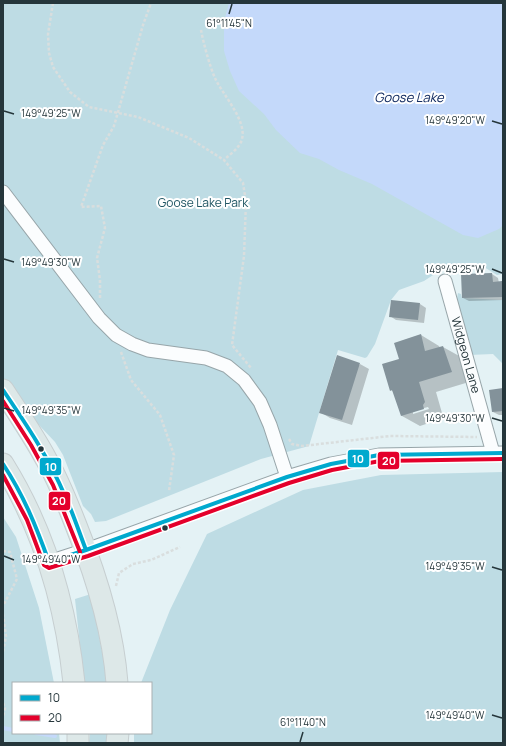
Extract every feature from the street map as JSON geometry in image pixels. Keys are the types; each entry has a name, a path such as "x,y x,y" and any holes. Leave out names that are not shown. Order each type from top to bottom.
{"main road":[{"path":"3,390 47,460 65,496 86,550 108,622 115,660 117,682"},
{"path":"3,464 13,479 33,518 49,562 63,612 74,682"}],"street":[{"path":"3,192 99,318 119,336 132,344 148,350 206,358 227,366 244,380 260,402 270,425 287,477"},
{"name":"Widgeon Lane","path":"445,281 489,437 498,453"},
{"path":"49,562 287,477 331,464 378,455 498,453"}],"path":[{"path":"53,3 48,34 49,53 53,67 70,92 89,107 138,117 189,138 224,160 243,182 246,202 244,256 232,345 253,371"},
{"path":"106,324 100,302 100,280 97,258 105,228 100,206 81,207 103,145 114,126 151,3"},
{"path":"201,30 204,47 215,79 231,102 243,132 242,140 238,147 224,160"},
{"path":"119,336 120,351 131,380 160,415 174,455 169,491"},
{"path":"288,438 292,444 302,446 390,436 489,437"},
{"path":"115,587 120,573 133,564 151,560 180,547"},
{"path":"3,551 10,552 17,579 3,606"},
{"path":"3,614 6,636 3,652"},
{"path":"3,703 5,708 3,717"}],"green space":[{"name":"Goose Lake Park","path":"3,3 503,3 503,277 502,274 497,275 484,267 450,264 424,281 399,290 391,300 375,344 367,357 365,358 338,350 309,446 261,459 106,521 95,522 91,514 83,506 63,455 55,442 19,404 3,381"},
{"path":"458,293 461,294 462,298 503,300 503,364 493,354 469,355 456,304"},
{"path":"503,472 503,743 134,743 134,734 152,734 152,682 141,682 170,610 207,534 303,490 381,475"},
{"path":"3,517 16,537 39,608 54,682 12,682 12,734 59,734 60,743 3,743"},
{"path":"91,594 105,667 106,682 84,682 75,599"},
{"path":"90,734 111,734 110,743 89,743"}],"water":[{"name":"Goose Lake","path":"229,3 503,3 503,225 499,229 478,238 463,235 372,184 339,170 319,159 300,153 276,130 264,114 239,91 230,71 224,51 224,22"}],"building":[{"path":"492,273 493,282 502,281 503,297 462,298 461,274"},
{"path":"391,300 420,303 418,320 389,317"},
{"path":"421,334 425,351 443,346 452,372 419,382 425,402 423,405 424,409 401,416 392,390 390,391 382,364 399,359 394,343"},
{"path":"337,355 360,363 342,420 319,413"},
{"path":"503,388 503,411 492,412 489,390"}],"waterway":[{"path":"3,728 12,730"},
{"path":"42,734 55,736"}],"transit line":[{"name":"10","path":"3,390 29,428 52,468 68,502 86,550"},
{"name":"20","path":"3,401 31,445 53,485 80,552"},
{"name":"10","path":"3,464 29,512 49,562 287,477 331,464 379,455 503,453"},
{"name":"20","path":"3,475 27,520 44,565 49,568 88,556 289,483 332,470 380,461 503,459"}]}
